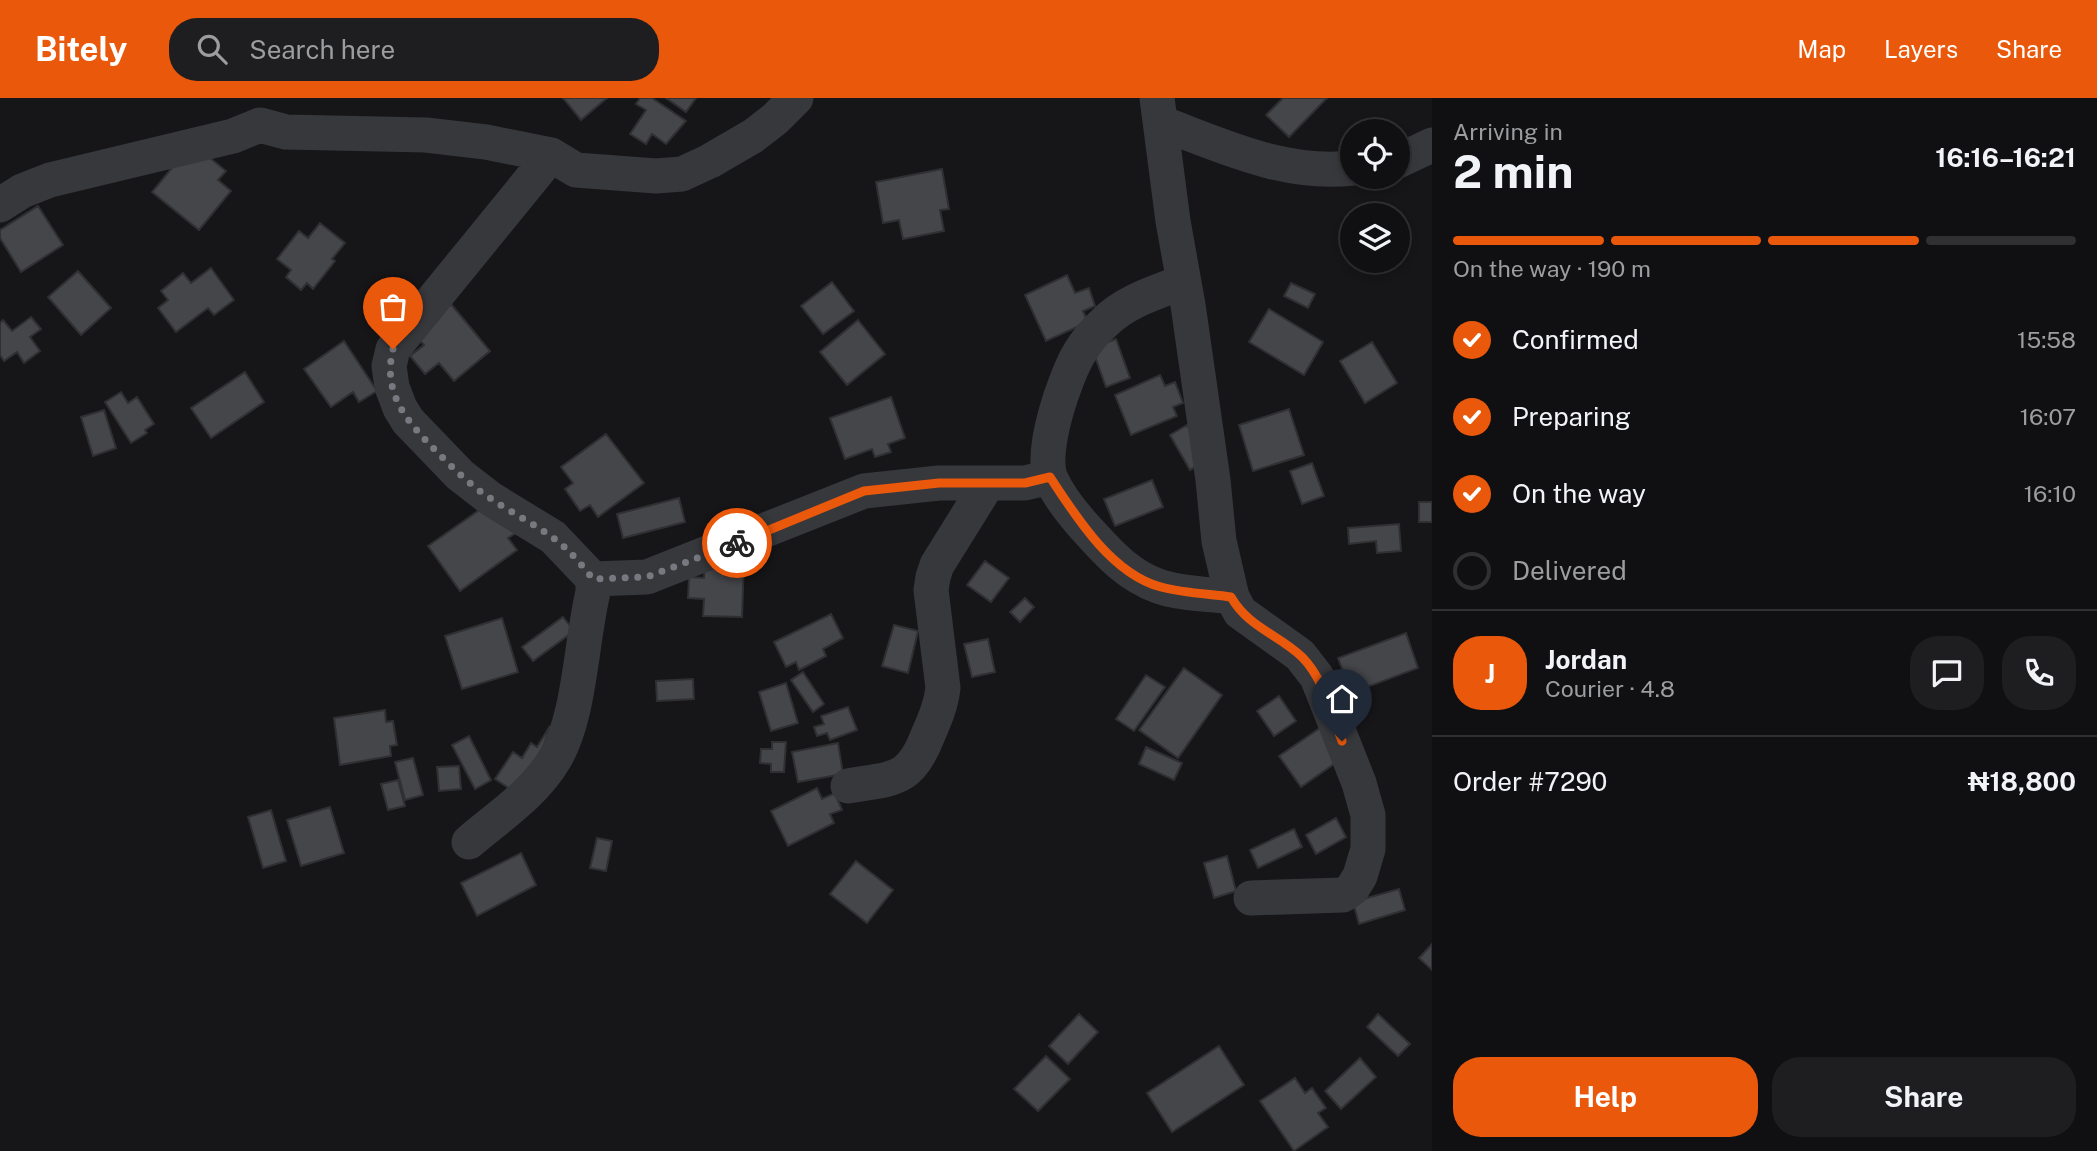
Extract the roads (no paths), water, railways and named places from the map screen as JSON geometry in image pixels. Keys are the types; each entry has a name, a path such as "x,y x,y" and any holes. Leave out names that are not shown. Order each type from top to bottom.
{"street":[{"path":"0,205 22,191 50,180 233,136 260,125 286,132 426,135 486,142 551,155 576,170 656,176 682,174 752,136 775,119 796,98"},
{"path":"1159,111 1278,164 1328,170 1340,169"},
{"path":"1159,111 1213,480 1219,541 1231,597 1240,612 1300,655 1317,677 1359,783 1368,815 1368,849 1360,876 1352,889 1343,895 1251,898"},
{"path":"1410,155 1432,145"},
{"path":"469,842 528,792 554,760 568,729 593,592 593,579 553,537 491,499 447,463 408,421 400,408 388,366 393,349 551,155"},
{"path":"1183,282 1119,311 1104,323 1080,353 1054,416 1049,442 1050,477 1075,517 1115,561 1139,578 1160,587 1231,597"},
{"path":"593,579 647,577 864,491 939,483 1025,483 1050,477"},
{"path":"848,786 903,774 920,756 941,704 943,688 932,590 933,577 937,565 988,483"}]}
